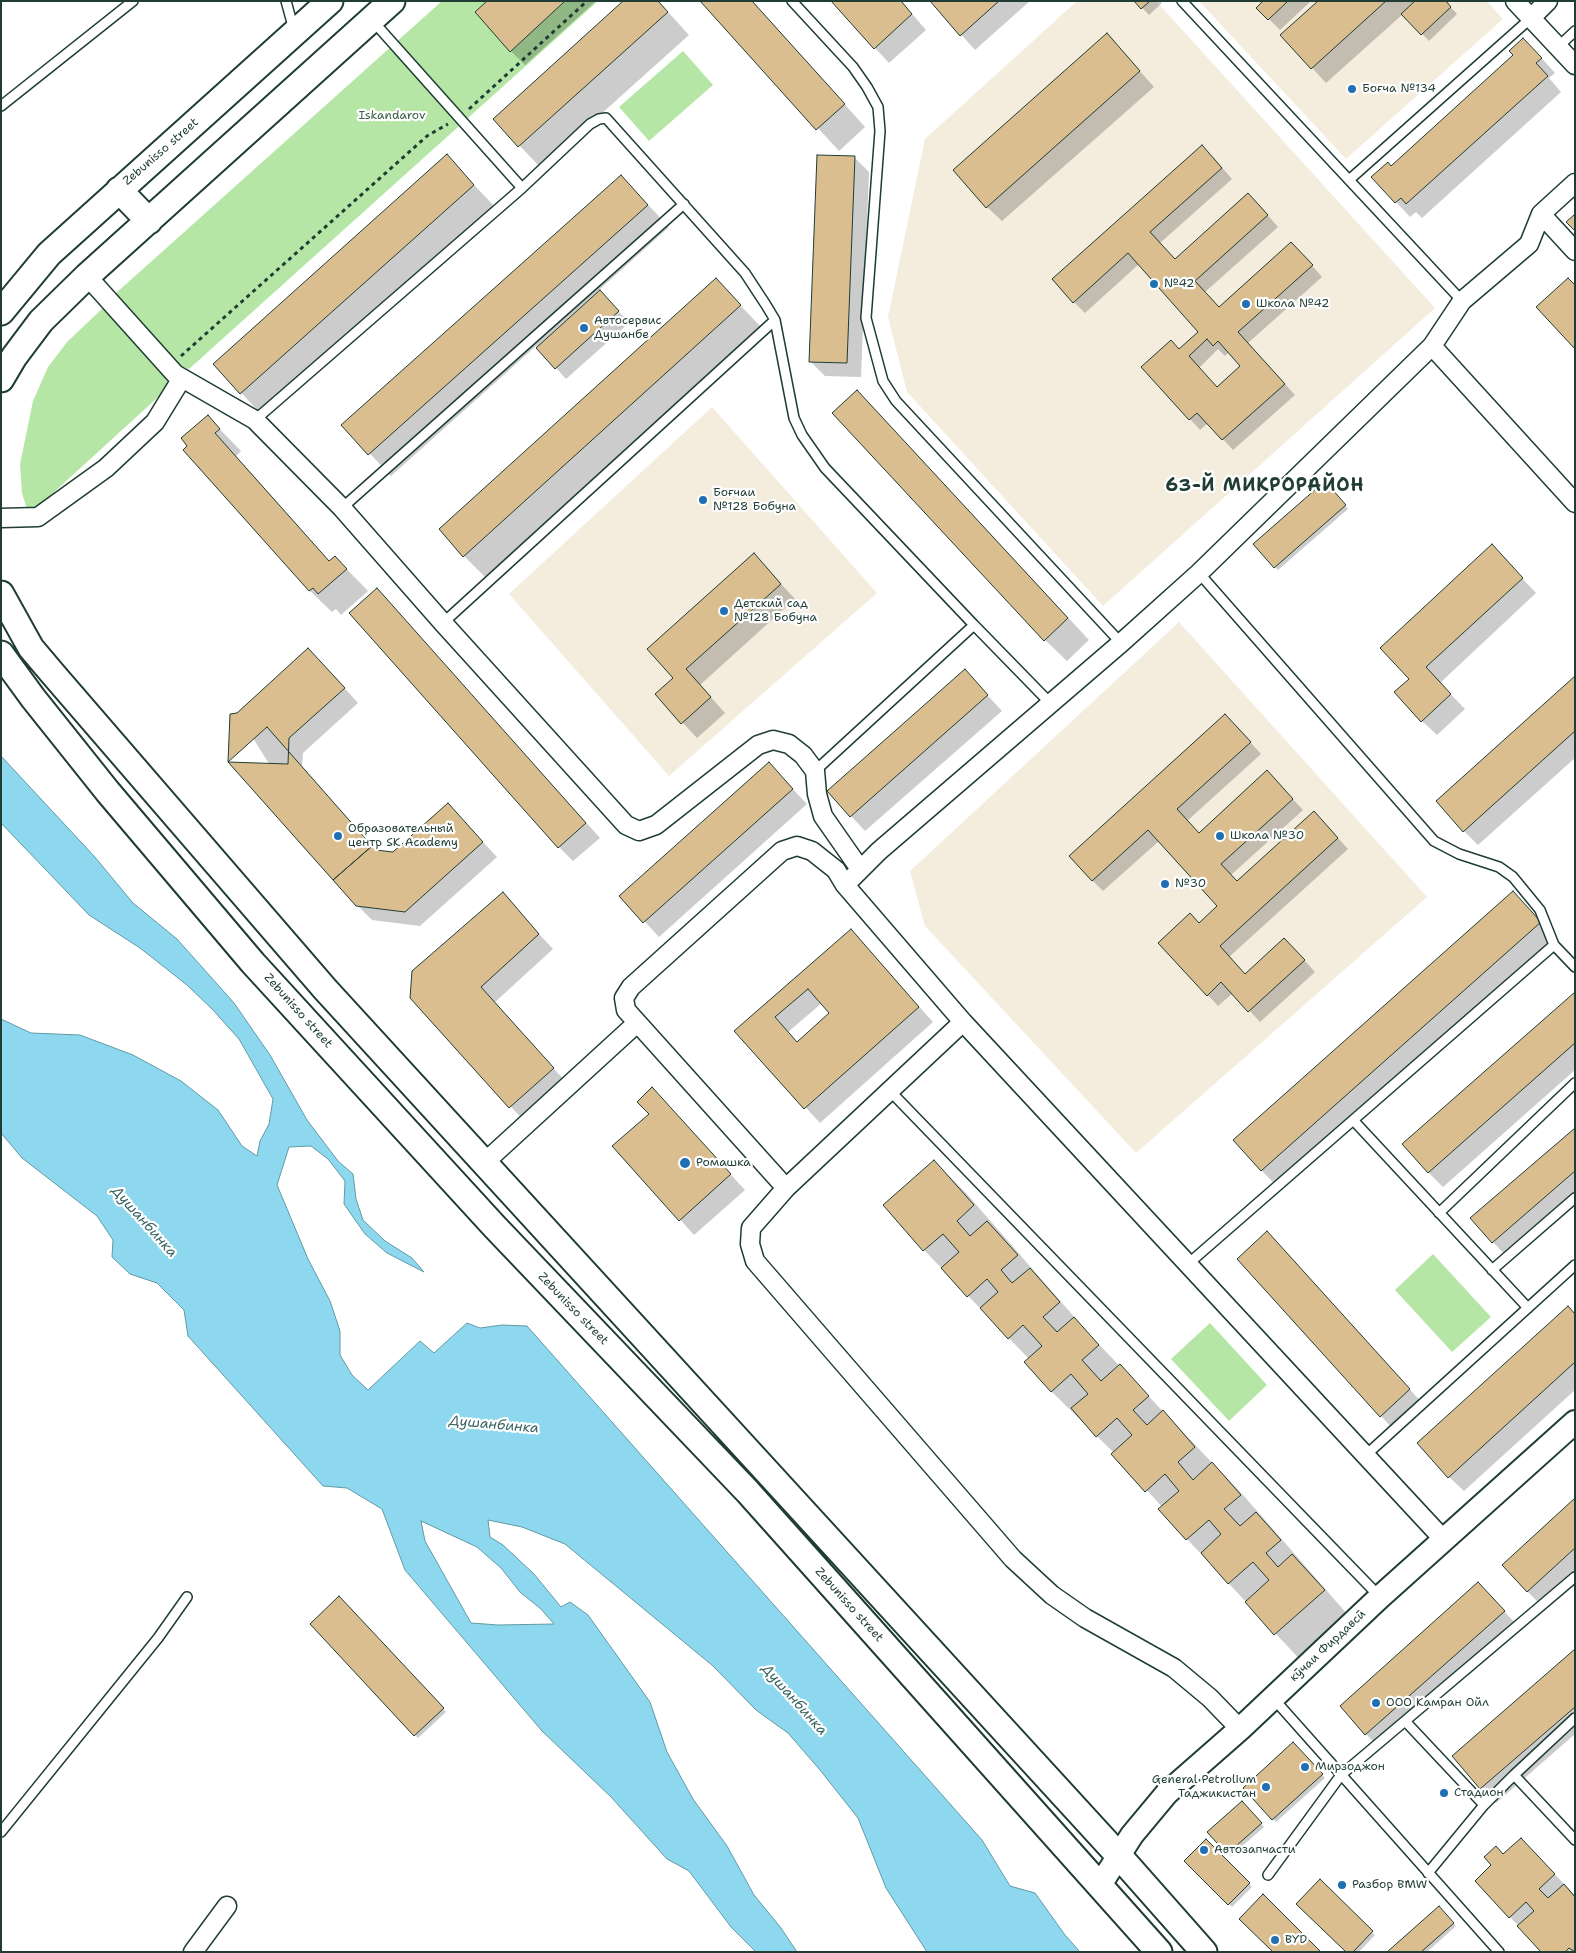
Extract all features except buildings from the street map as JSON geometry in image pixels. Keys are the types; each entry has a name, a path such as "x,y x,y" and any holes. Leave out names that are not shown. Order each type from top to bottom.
{"main road":[{"name":"Zebunisso street","path":"1,312 49,254 296,34 330,1"},
{"path":"1,379 14,357 41,321 87,276 392,1"},
{"path":"119,190 149,221"},
{"path":"1,594 31,648 325,989 1120,1857 1204,1952"},
{"name":"Zebunisso street","path":"1,654 33,698 108,792 253,962 496,1227 748,1492 1160,1952"}],"street":[{"path":"1515,1 1575,65"},
{"path":"1530,18 1548,1"},
{"path":"846,885 860,870 1121,644 1199,572 1432,346 1462,302 1529,244 1541,214 1575,183"},
{"path":"1541,214 1575,251"},
{"path":"87,276 168,367 182,378 255,420 342,508 443,623 632,830 646,830 656,825 758,745 773,740 789,744 803,756 815,771 817,794 823,816 860,870"},
{"path":"1432,346 1575,503"},
{"path":"1,518 38,517 106,468 155,422 182,378"},
{"path":"786,1188 637,1023 624,1004 624,998 631,986 782,851 797,846 812,851 836,870 846,885 963,1022 1444,1540"},
{"path":"963,1022 786,1188 751,1228 750,1244 755,1261 1013,1559 1052,1595 1085,1618 1174,1668 1210,1698 1240,1729"},
{"path":"484,1163 637,1023"},
{"name":"кӯчаи Фирдавсӣ","path":"1100,1885 1120,1857 1132,1835 1161,1800 1240,1729 1380,1597 1575,1422"},
{"path":"193,1952 228,1906"}],"lane":[{"path":"1,106 133,1"},
{"path":"286,1 296,34"},
{"path":"792,1 853,67 868,87 878,107 880,131 866,318 883,381 896,401 1121,644"},
{"path":"1182,1 1462,302"},
{"path":"1348,180 1530,18"},
{"path":"372,20 522,188"},
{"path":"1558,47 1575,31"},
{"path":"255,420 522,188 590,124 599,118 606,118 745,273 775,320 794,418 802,435 825,468 1051,704"},
{"path":"342,508 684,204"},
{"path":"443,623 775,320"},
{"path":"1199,572 1434,841 1460,854 1499,866 1513,877 1540,910 1554,945 1575,967"},
{"path":"815,771 974,625"},
{"path":"1188,1264 1554,945"},
{"path":"1439,1213 1575,1083"},
{"path":"890,1091 1380,1597"},
{"path":"1354,1121 1528,1308"},
{"path":"1492,1270 1575,1198"},
{"path":"1366,1456 1575,1265"},
{"path":"1268,1875 1341,1775 1575,1577"},
{"path":"1,1832 158,1638 187,1597"},
{"path":"1273,1698 1498,1952"},
{"path":"1428,1872 1484,1805 1575,1718"},
{"path":"1404,1721 1484,1805"},
{"path":"1514,1775 1575,1840"}],"path":[{"path":"168,367 420,142 459,118 587,1"}],"shaded area":[{"name":"№42","path":"1077,1 1156,1 1435,308 1103,606 907,392 888,317 925,139"},
{"name":"Боғча №134","path":"1199,1 1487,1 1503,19 1346,159"},
{"name":"Боғчаи №128 Бобуна","path":"712,407 877,593 669,776 509,594"},
{"name":"№30","path":"1179,622 1427,897 1136,1153 925,926 910,871"}],"green space":[{"name":"Iskandarov","path":"442,1 598,1 189,369 166,360 115,294"},
{"path":"683,51 713,85 649,141 619,107"},
{"path":"104,307 166,378 168,388 29,515 22,493 20,464 33,401 48,367 67,342"},
{"path":"1433,1254 1491,1317 1452,1352 1395,1290"},
{"path":"1210,1323 1267,1385 1229,1421 1171,1359"}],"water":[{"name":"Душанбинка","path":"1,756 94,856 133,903 177,939 234,1003 270,1055 307,1120 338,1161 353,1174 356,1199 363,1220 385,1241 412,1258 424,1272 387,1253 365,1234 344,1204 345,1181 328,1159 311,1146 289,1147 277,1185 308,1259 330,1301 340,1331 340,1355 352,1375 368,1390 420,1341 434,1353 467,1323 480,1328 502,1325 527,1326 982,1840 1010,1886 1035,1893 1065,1935 1080,1952 927,1952 886,1888 858,1818 788,1733 756,1710 713,1666 565,1544 522,1527 488,1520 490,1537 503,1545 534,1574 561,1607 570,1602 588,1615 650,1702 667,1752 693,1799 727,1846 754,1895 781,1928 797,1952 756,1952 731,1927 689,1871 667,1859 611,1797 542,1731 405,1570 382,1509 347,1488 323,1486 188,1336 184,1310 157,1283 130,1274 112,1257 113,1240 97,1216 22,1158 1,1133 1,1019 31,1033 80,1035 133,1055 181,1081 218,1110 242,1146 257,1156 260,1141 269,1124 273,1099 239,1039 212,1009 187,985 140,948 89,915 1,823","holes":["421,1521 477,1547 501,1568 520,1592 541,1609 554,1624 498,1625 471,1623 425,1541"]}],"place":[{"name":"Боғча №134","path":"1352,89"},
{"name":"№42","path":"1154,284"},
{"name":"Школа №42","path":"1246,304"},
{"name":"Автосервис Душанбе","path":"584,328"},
{"name":"Боғчаи №128 Бобуна","path":"703,500"},
{"name":"Детский сад №128 Бобуна","path":"724,611"},
{"name":"Образовательный центр SK Academy","path":"338,836"},
{"name":"Школа №30","path":"1220,836"},
{"name":"№30","path":"1165,884"},
{"name":"Ромашка","path":"685,1163"},
{"name":"ООО Камран Ойл","path":"1376,1703"},
{"name":"Мирзоджон","path":"1305,1767"},
{"name":"General Petrolium Таджикистан","path":"1266,1787"},
{"name":"Стадион","path":"1444,1793"},
{"name":"Автозапчасти","path":"1204,1850"},
{"name":"Разбор BMW","path":"1342,1885"},
{"name":"BYD","path":"1275,1940"}],"district":[{"name":"63-Й МИКРОРАЙОН","path":"1265,486"}]}
